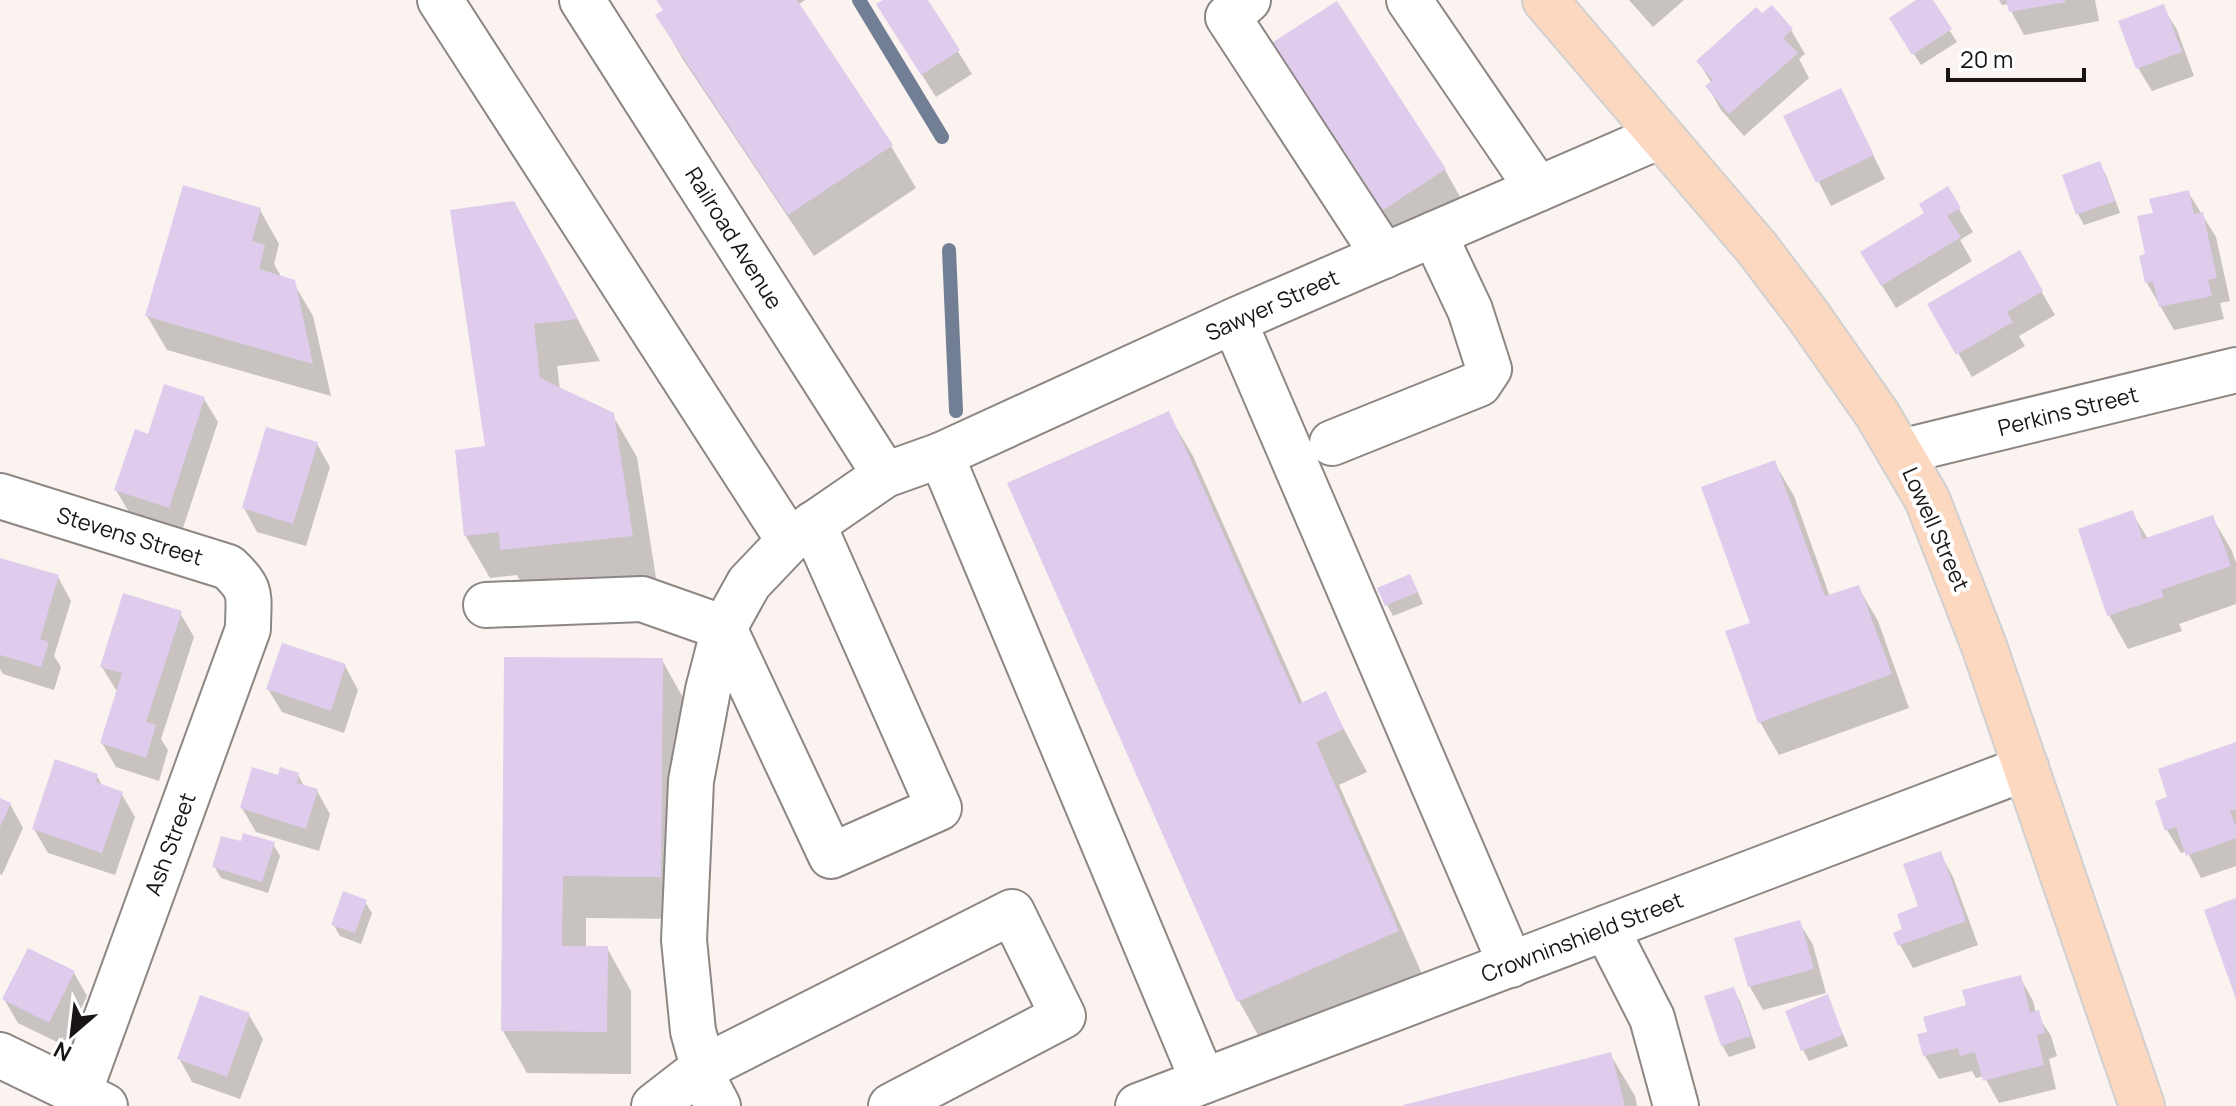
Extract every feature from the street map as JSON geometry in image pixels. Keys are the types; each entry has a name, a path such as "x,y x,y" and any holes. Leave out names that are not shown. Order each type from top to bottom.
{"main road":[{"name":"Lowell Street","path":"1545,0 1756,247 1868,401 1927,499 1955,568 2026,768 2142,1106"}],"street":[{"path":"440,0 801,533 939,808 831,856 724,628 642,599 486,605"},
{"name":"Railroad Avenue","path":"582,0 885,475"},
{"path":"1248,0 1228,17 1384,256"},
{"path":"1409,0 1538,189"},
{"name":"Sawyer Street","path":"710,1087 693,1031 684,940 691,781 708,690 724,628 749,583 801,533 885,475 941,455 1234,321 1660,136"},
{"path":"1332,443 1479,384 1489,369 1470,310 1434,234"},
{"path":"1234,321 1511,965"},
{"name":"Perkins Street","path":"1900,452 2236,370"},
{"path":"941,455 1203,1081"},
{"name":"Stevens Street","path":"0,496 228,567 244,582 248,593"},
{"name":"Ash Street","path":"92,1100 248,629 248,593"},
{"name":"Crowninshield Street","path":"1144,1105 2026,768"},
{"path":"654,1106 710,1087 1012,912 1063,1016 891,1106"},
{"path":"1606,928 1652,1018 1676,1106"},
{"path":"0,1055 92,1100"}],"building":[{"path":"656,0 797,0 893,145 788,215 655,15 663,10"},
{"path":"883,0 928,0 960,50 921,75 876,4"},
{"path":"1916,0 1933,0 1952,29 1912,55 1889,18"},
{"path":"2006,0 2065,0 2066,2 2009,12"},
{"path":"1337,1 1446,169 1380,212 1270,44"},
{"path":"2164,4 2182,52 2136,69 2118,21"},
{"path":"1772,5 1793,29 1783,38 1798,53 1729,114 1705,86 1713,80 1696,61 1756,7 1762,13"},
{"path":"1841,88 1874,155 1816,183 1783,116"},
{"path":"2100,161 2115,201 2076,215 2062,175"},
{"path":"183,185 261,208 252,241 265,245 259,269 295,280 313,364 145,316"},
{"path":"1948,186 1961,208 1947,216 1961,237 1881,286 1860,252 1924,213 1919,204"},
{"path":"2189,190 2194,214 2203,212 2217,278 2208,280 2212,296 2159,307 2153,282 2145,283 2139,256 2145,254 2137,216 2153,213 2149,199"},
{"path":"514,201 578,319 534,324 540,378 614,413 633,536 500,550 499,532 464,536 455,450 485,446 450,210"},
{"path":"2020,250 2043,291 2007,312 2013,322 1956,355 1927,304"},
{"path":"164,384 205,397 169,508 114,490 135,429 148,434"},
{"path":"1169,411 1299,704 1326,691 1344,729 1316,742 1399,931 1237,1002 1007,483"},
{"path":"266,427 318,442 293,524 242,508"},
{"path":"1775,460 1825,596 1859,585 1892,674 1758,723 1725,631 1750,623 1701,487"},
{"path":"2133,510 2143,539 2213,515 2231,566 2161,590 2164,597 2107,616 2078,529"},
{"path":"0,558 59,575 40,639 49,642 41,667 0,655"},
{"path":"1410,574 1418,592 1385,606 1377,588"},
{"path":"123,593 182,611 146,722 156,725 146,758 100,743 122,673 100,667"},
{"path":"282,643 346,664 331,711 266,689"},
{"path":"504,657 663,658 661,877 563,876 562,946 608,946 607,1032 501,1031"},
{"path":"2236,742 2236,809 2230,811 2236,838 2186,856 2176,827 2165,831 2155,801 2167,797 2158,769"},
{"path":"55,759 98,774 96,782 123,792 102,853 32,829"},
{"path":"252,767 278,775 280,767 299,773 297,783 318,789 306,829 240,808"},
{"path":"0,798 11,803 0,827"},
{"path":"243,833 275,842 262,882 212,867 221,836 241,841"},
{"path":"1941,851 1966,921 1898,946 1893,933 1902,929 1897,914 1918,906 1903,864"},
{"path":"343,891 367,900 355,933 331,925"},
{"path":"2236,898 2236,999 2204,910"},
{"path":"1800,920 1814,969 1748,987 1734,938"},
{"path":"28,948 75,971 49,1023 2,999"},
{"path":"2021,975 2030,1013 2039,1010 2045,1033 2037,1035 2044,1065 1983,1081 1975,1052 1960,1056 1958,1048 1923,1056 1917,1034 1927,1032 1923,1017 1966,1005 1962,990"},
{"path":"1734,987 1751,1036 1721,1046 1704,996"},
{"path":"1828,994 1843,1035 1801,1051 1785,1011"},
{"path":"200,995 250,1013 227,1077 177,1059"},
{"path":"1611,1052 1625,1106 1403,1106 1403,1105"}],"waterway":[{"path":"859,0 942,137"},
{"path":"949,250 956,411"}]}
